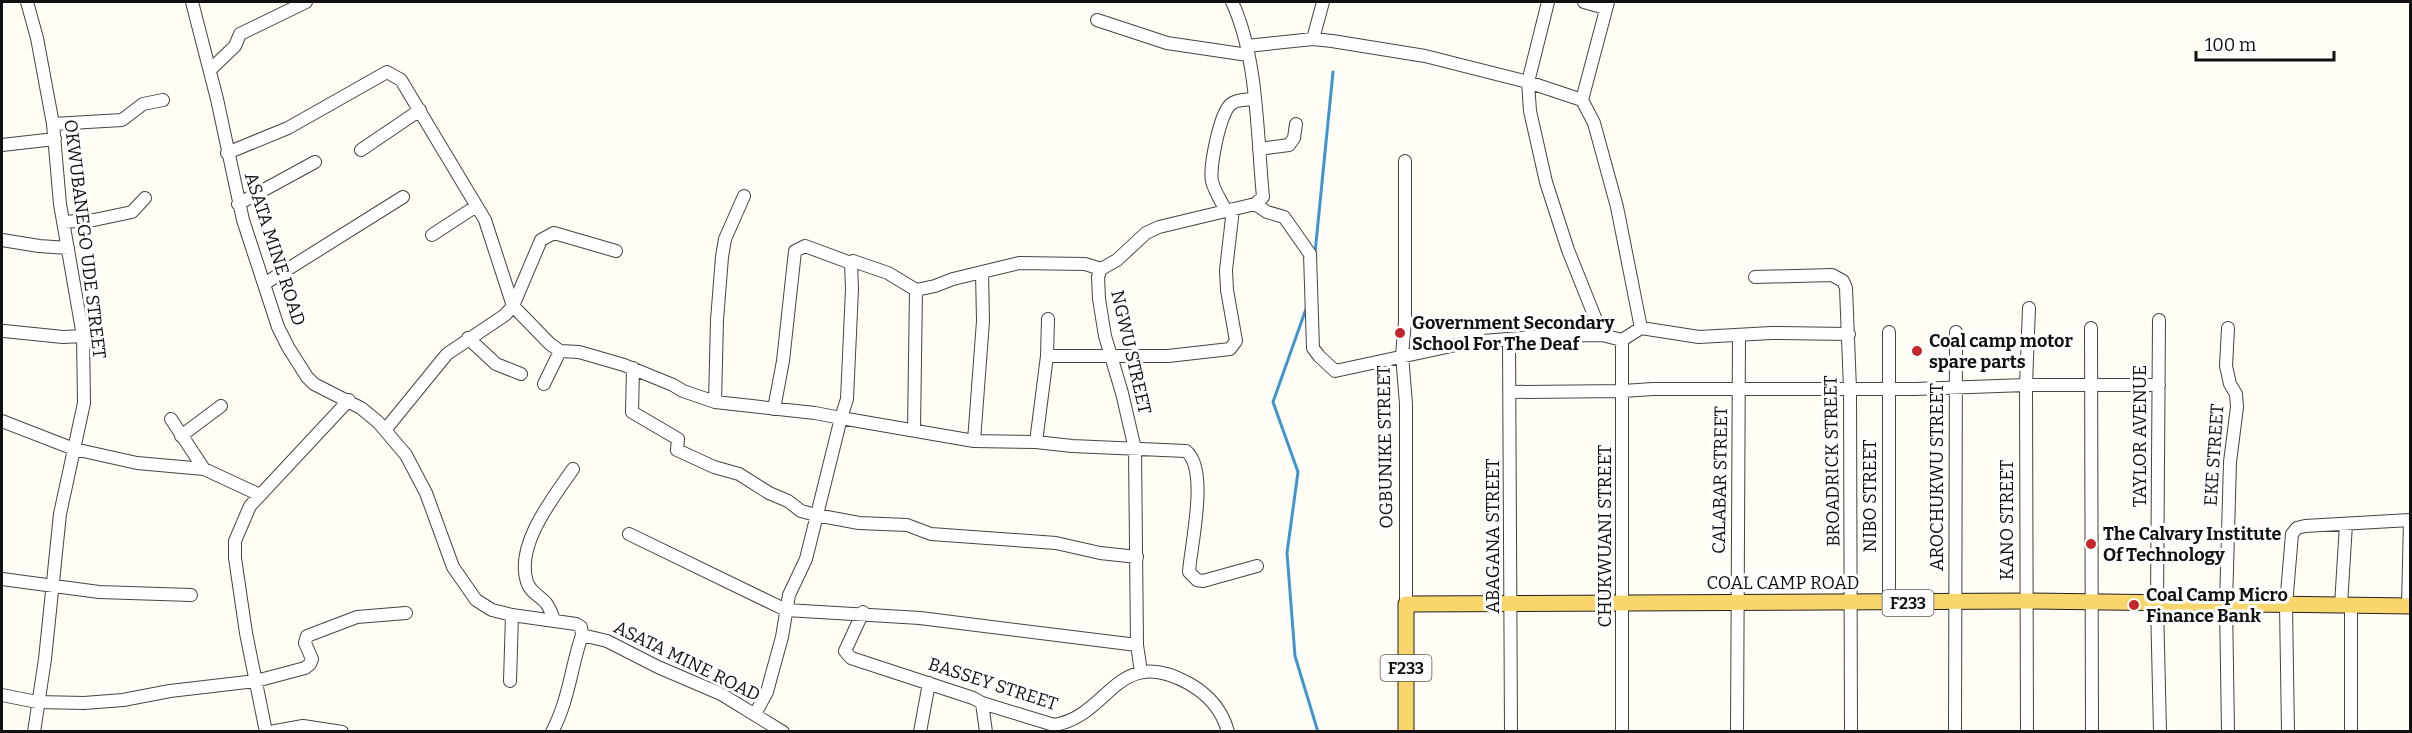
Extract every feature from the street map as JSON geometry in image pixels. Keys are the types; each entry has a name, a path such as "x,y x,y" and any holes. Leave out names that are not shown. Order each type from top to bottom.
{"main road":[{"name":"COAL CAMP ROAD","path":"1406,604 2025,601 2409,606"},
{"name":"OGBUNIKE STREET","path":"1406,604 1406,732"}],"street":[{"name":"OKWUBANEGO UDE STREET","path":"27,2 37,38 55,138 60,204 82,336 84,403 60,514 45,659 34,732"},
{"name":"ASATA MINE ROAD","path":"192,2 210,70 238,204 278,327 307,377 322,388 349,400 370,415 406,455 421,480 453,567 468,591 482,605 512,615 554,620 581,627 582,635 607,641 658,667 721,694 783,732"},
{"path":"210,70 235,46 240,34 306,2"},
{"path":"1232,2 1243,25 1254,99 1263,197 1254,204 1267,212 1284,217 1311,254 1313,348 1318,356 1335,370 1470,342 1546,336 1602,335 1622,340 1641,328 1699,337 1771,333 1849,334"},
{"path":"1313,39 1323,2"},
{"path":"1548,2 1528,82 1530,111 1546,182 1568,250 1602,335"},
{"path":"1584,2 1606,5 1582,100 1594,123 1617,207 1641,328"},
{"path":"1097,20 1167,43 1248,51 1313,39 1425,56 1528,82 1582,100"},
{"path":"227,153 288,128 387,72 401,80 475,207 485,220 513,306 550,344 560,351 588,354 633,368 683,391 715,402 815,413 974,441 1036,442 1186,451 1192,456 1198,494 1189,572 1194,578 1203,581 1257,566"},
{"path":"1047,356 1168,356 1230,349 1234,346 1236,341 1226,270 1230,210 1212,182 1211,171 1221,122 1227,106 1232,102 1254,99"},
{"path":"53,124 122,120 143,104 164,100"},
{"path":"361,150 420,110"},
{"path":"1258,149 1289,145 1294,138 1296,124"},
{"path":"2,145 55,138"},
{"name":"OGBUNIKE STREET","path":"1405,161 1405,321 1402,355 1406,404 1404,497 1406,604"},
{"path":"238,204 315,162"},
{"path":"715,402 717,320 722,257 725,239 744,196"},
{"path":"264,284 403,197"},
{"path":"63,222 94,220 132,212 145,198"},
{"name":"NGWU STREET","path":"1141,672 1137,645 1134,449 1122,393 1111,357 1099,299 1098,277 1101,269 1117,260 1146,233 1159,227 1254,204"},
{"path":"432,235 475,207"},
{"path":"385,430 447,354 468,338 500,321 513,306 541,240 555,233 616,251"},
{"path":"2,240 68,248"},
{"path":"774,409 783,361 795,251 805,246 850,263"},
{"path":"850,263 855,260 888,273 916,290 1019,262 1053,261 1085,264 1101,269"},
{"path":"755,714 771,677 782,637 789,595 806,559 847,399 852,289 850,263"},
{"path":"974,441 983,321 982,272"},
{"name":"BROADRICK STREET","path":"1755,277 1838,276 1846,288 1850,389 1851,732"},
{"path":"914,429 916,290"},
{"name":"KANO STREET","path":"2027,732 2026,385 2029,308"},
{"path":"1036,442 1047,356 1048,319"},
{"name":"TAYLOR AVENUE","path":"2159,320 2157,604 2160,732"},
{"name":"EKE STREET","path":"2228,327 2226,366 2230,384 2236,394 2237,407 2230,462 2226,604 2228,732"},
{"path":"2091,328 2092,732"},
{"path":"4,331 63,338 82,336"},
{"name":"NIBO STREET","path":"1889,332 1887,389 1889,603"},
{"name":"AROCHUKWU STREET","path":"1955,732 1956,332"},
{"name":"CALABAR STREET","path":"1737,732 1739,336"},
{"path":"468,338 496,364 521,374"},
{"name":"ABAGANA STREET","path":"1509,340 1511,732"},
{"name":"CHUKWUANI STREET","path":"1622,340 1622,732"},
{"path":"544,384 560,351"},
{"path":"633,368 632,412 678,439 677,450 714,467 740,474 769,493 788,501 801,511 859,523 907,525 931,534 1056,543 1100,553 1137,557"},
{"path":"1511,392 1623,392 1653,389 1887,389 2026,385 2159,386"},
{"path":"342,732 303,726 268,732 256,681 235,558 235,541 241,522 250,506 349,400"},
{"path":"181,436 221,406"},
{"path":"171,419 204,469"},
{"path":"2,421 74,449 137,463 204,469 260,495"},
{"path":"554,620 546,603 529,586 526,562 537,523 573,468"},
{"path":"2288,732 2286,605 2292,534 2297,528 2410,520 2409,606"},
{"path":"2346,524 2346,605 2351,732"},
{"path":"629,534 786,610 863,612 1087,637 1137,645"},
{"path":"2,579 99,592 191,595"},
{"name":"BASSEY STREET","path":"863,612 845,651 851,658 973,698 1054,728 1074,717 1124,678 1141,672"},
{"path":"2,695 37,702 84,703 123,700 170,691 256,681 305,668 310,664 312,659 305,643 307,636 357,617 406,613"},
{"path":"510,681 512,615"},
{"path":"552,732 560,718 572,677 572,665 582,635"},
{"path":"1141,672 1168,675 1199,689 1217,706 1228,732"},
{"path":"920,732 928,683"},
{"path":"982,703 986,732"}],"waterway":[{"path":"1315,253 1333,72"},
{"path":"1307,306 1273,402 1298,472 1287,553 1295,656 1318,732"}],"place":[{"name":"Government Secondary School For The Deaf","path":"1400,333"},
{"name":"Coal camp motor spare parts","path":"1917,351"},
{"name":"The Calvary Institute Of Technology","path":"2091,544"},
{"name":"Coal Camp Micro Finance Bank","path":"2134,605"}]}
